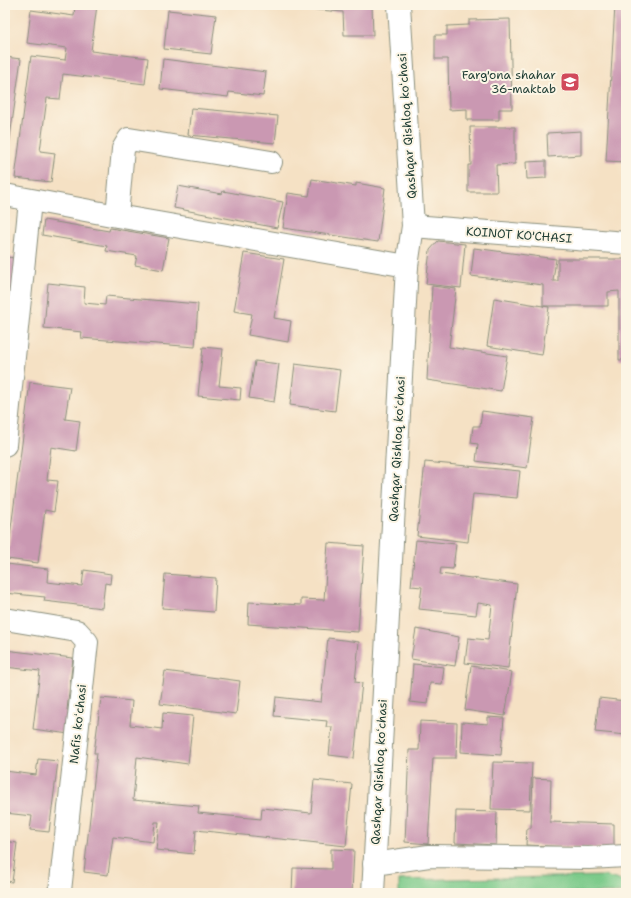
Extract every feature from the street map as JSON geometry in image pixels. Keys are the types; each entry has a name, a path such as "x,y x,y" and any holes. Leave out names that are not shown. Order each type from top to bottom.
{"street":[{"name":"Qashqar Qishloq koʻchasi","path":"373,893 407,266 413,226 399,5"},
{"path":"117,216 123,150 129,139 271,162"},
{"path":"5,195 30,201 407,266"},
{"path":"5,446 30,201"},
{"name":"KOINOT KO'CHASI","path":"413,226 626,243"},
{"name":"Nafis koʻchasi","path":"5,619 77,631 87,642 60,891 58,893"},
{"path":"374,864 429,856 589,858 626,856"}],"green space":[{"path":"605,876 626,882 626,893 399,893 399,880"}],"building":[{"path":"75,5 97,5 91,51 148,58 145,84 63,74 60,99 47,98 40,151 55,153 51,182 15,178 31,56 65,60 67,48 27,43 31,10 74,16"},
{"path":"270,5 372,5 373,35 344,35 343,12"},
{"path":"615,5 626,5 626,162 606,161"},
{"path":"168,10 216,15 211,54 164,49"},
{"path":"510,19 512,109 499,109 499,120 467,120 467,109 449,110 448,59 435,59 435,35 447,35 447,26 469,25 469,20"},
{"path":"5,57 21,59 6,166 5,166"},
{"path":"163,59 266,72 263,96 229,92 228,97 160,89"},
{"path":"191,108 278,116 275,143 188,135"},
{"path":"470,127 515,127 515,164 496,165 497,192 468,192 468,165 471,165"},
{"path":"581,131 581,155 548,157 547,133"},
{"path":"546,161 546,178 527,179 526,162"},
{"path":"312,179 356,186 356,183 385,188 378,242 283,228 288,193 309,196"},
{"path":"178,186 222,194 223,191 283,202 277,228 174,208"},
{"path":"44,220 109,231 110,228 169,238 163,270 135,265 137,256 106,251 107,246 42,235"},
{"path":"438,241 465,244 461,288 426,284 430,250"},
{"path":"474,248 556,259 553,281 558,281 558,259 626,259 626,360 619,360 619,291 608,292 608,306 543,306 543,285 471,276"},
{"path":"244,253 284,259 274,318 291,321 288,342 248,335 252,314 234,311"},
{"path":"5,257 17,258 5,373"},
{"path":"48,283 85,287 84,303 105,305 106,296 198,304 195,347 81,338 82,332 44,328"},
{"path":"432,286 456,289 449,347 507,356 501,391 427,380"},
{"path":"494,298 549,307 542,355 487,346"},
{"path":"203,347 223,349 219,386 241,388 240,400 198,396"},
{"path":"255,361 279,364 274,402 249,398"},
{"path":"295,364 340,370 335,411 290,405"},
{"path":"30,382 70,387 65,419 80,421 76,451 51,447 47,480 58,481 54,512 45,510 38,563 7,559"},
{"path":"482,411 534,418 527,468 476,461 478,444 471,443 473,426 480,426"},
{"path":"425,462 520,471 517,498 473,494 468,542 417,536"},
{"path":"416,540 456,544 453,569 441,568 440,574 517,584 508,668 465,663 468,638 488,640 492,605 478,603 476,615 419,609 422,587 411,586"},
{"path":"328,543 364,546 358,632 248,624 249,602 301,605 301,599 324,600"},
{"path":"7,564 48,569 47,582 82,586 84,570 111,574 110,584 105,583 102,608 44,601 45,597 5,593"},
{"path":"165,574 216,578 214,612 162,608"},
{"path":"416,629 459,637 455,666 411,659"},
{"path":"328,638 359,642 355,682 362,683 354,758 329,755 332,727 326,727 327,721 274,716 276,697 321,702"},
{"path":"5,650 73,658 67,710 72,710 69,734 33,729 40,671 5,667"},
{"path":"413,664 444,667 442,684 430,683 428,704 410,702"},
{"path":"471,666 512,672 505,716 465,710"},
{"path":"165,671 240,681 236,714 160,704"},
{"path":"101,698 132,701 130,725 162,729 163,713 193,716 188,764 137,757 133,800 199,806 198,813 261,819 262,808 311,813 314,780 352,784 346,846 196,830 194,854 156,850 159,822 155,822 153,842 113,837 108,875 84,872 97,753 94,753"},
{"path":"599,698 626,701 626,735 595,732"},
{"path":"488,717 504,718 501,755 461,752 462,722 488,724"},
{"path":"420,721 457,723 456,758 433,758 428,844 405,842 409,750 419,750"},
{"path":"38,759 58,761 49,832 30,830 32,816 5,813 5,771 36,775"},
{"path":"493,762 532,763 530,810 491,809"},
{"path":"533,778 551,779 550,822 614,824 614,849 526,845 527,828 531,828"},
{"path":"456,811 497,812 496,845 455,843"},
{"path":"5,841 17,843 12,882 5,881"},
{"path":"331,849 354,850 352,893 292,893 293,868 331,869"}],"place":[{"name":"Farg'ona shahar 36-maktab","path":"570,82"}]}
